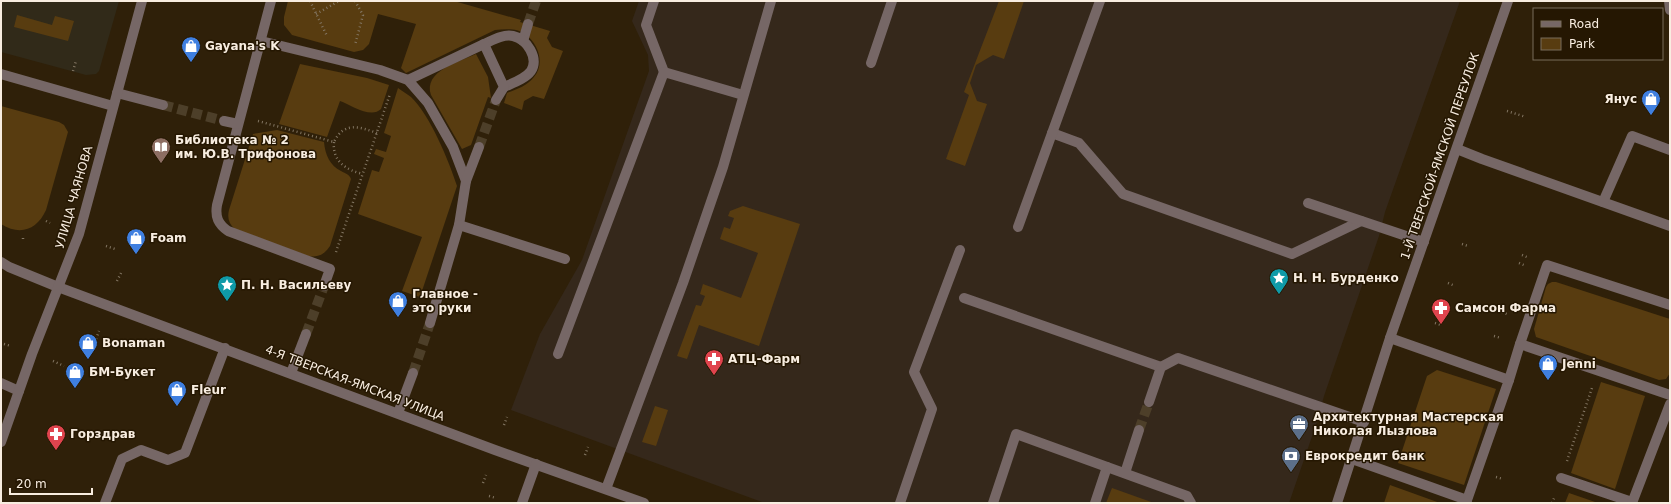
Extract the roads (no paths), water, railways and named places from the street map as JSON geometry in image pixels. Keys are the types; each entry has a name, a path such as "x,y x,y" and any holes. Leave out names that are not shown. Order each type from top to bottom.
{"street":[{"name":"УЛИЦА ЧАЯНОВА","path":"1,442 19,390 79,234 142,1"},
{"path":"271,1 217,205 217,221 228,232 330,270 324,286"},
{"path":"558,354 664,72 646,25 654,1"},
{"path":"606,489 696,247 723,167 771,1"},
{"path":"871,63 892,1"},
{"path":"1018,227 1100,1"},
{"name":"1-Й ТВЕРСКОЙ-ЯМСКОЙ ПЕРЕУЛОК","path":"1337,503 1390,338 1508,1"},
{"path":"1669,1 1670,10"},
{"path":"523,41 528,24"},
{"path":"408,80 484,44 504,36 514,36 523,41 530,49 534,62 531,70 524,78 504,87 496,100"},
{"path":"261,41 351,62 408,80 428,103 453,147 466,181"},
{"path":"484,44 504,87"},
{"path":"664,72 744,95"},
{"path":"1,74 113,106"},
{"path":"117,93 163,105"},
{"path":"224,121 239,120"},
{"path":"1052,133 1079,142 1123,194 1292,254 1361,221"},
{"path":"1603,202 1632,136 1670,150"},
{"path":"430,323 459,225 466,181 479,148"},
{"path":"1457,149 1670,226"},
{"path":"1308,203 1424,242"},
{"path":"459,225 565,259"},
{"path":"900,503 932,409 914,372 960,250"},
{"name":"4-Я ТВЕРСКАЯ-ЯМСКАЯ УЛИЦА","path":"1,262 9,267 58,287 644,503"},
{"path":"1352,459 1467,502 1548,265 1670,305"},
{"path":"964,298 1161,367"},
{"path":"291,373 306,334"},
{"path":"1390,338 1509,380"},
{"path":"1520,344 1670,395"},
{"path":"105,503 122,459 141,450 168,460 185,453 225,348"},
{"path":"1149,402 1161,367 1178,358 1364,422"},
{"path":"398,413 413,373"},
{"path":"1,384 19,390"},
{"path":"1561,478 1632,503 1670,404"},
{"path":"1125,473 1139,430"},
{"path":"993,503 1016,434 1187,496 1191,503"},
{"path":"522,503 536,464"},
{"path":"1095,503 1107,467"}],"tunnel":[{"path":"528,24 536,1"},
{"path":"479,147 496,100"},
{"path":"163,105 224,121"},
{"path":"306,334 324,286"},
{"path":"413,373 430,323"},
{"path":"1139,430 1149,402"}],"place":[{"name":"Gayana's K","path":"191,63"},
{"name":"Янус","path":"1651,116"},
{"name":"Библиотека № 2 им. Ю.В. Трифонова","path":"161,164"},
{"name":"Foam","path":"136,255"},
{"name":"Н. Н. Бурденко","path":"1279,295"},
{"name":"П. Н. Васильеву","path":"227,302"},
{"name":"Главное - это руки","path":"398,318"},
{"name":"Самсон Фарма","path":"1441,325"},
{"name":"Bonaman","path":"88,360"},
{"name":"АТЦ-Фарм","path":"714,376"},
{"name":"Jenni","path":"1548,381"},
{"name":"БМ-Букет","path":"75,389"},
{"name":"Fleur","path":"177,407"},
{"name":"Архитектурная Мастерская Николая Лызлова","path":"1299,441"},
{"name":"Горздрав","path":"56,451"},
{"name":"Еврокредит банк","path":"1291,473"}]}
